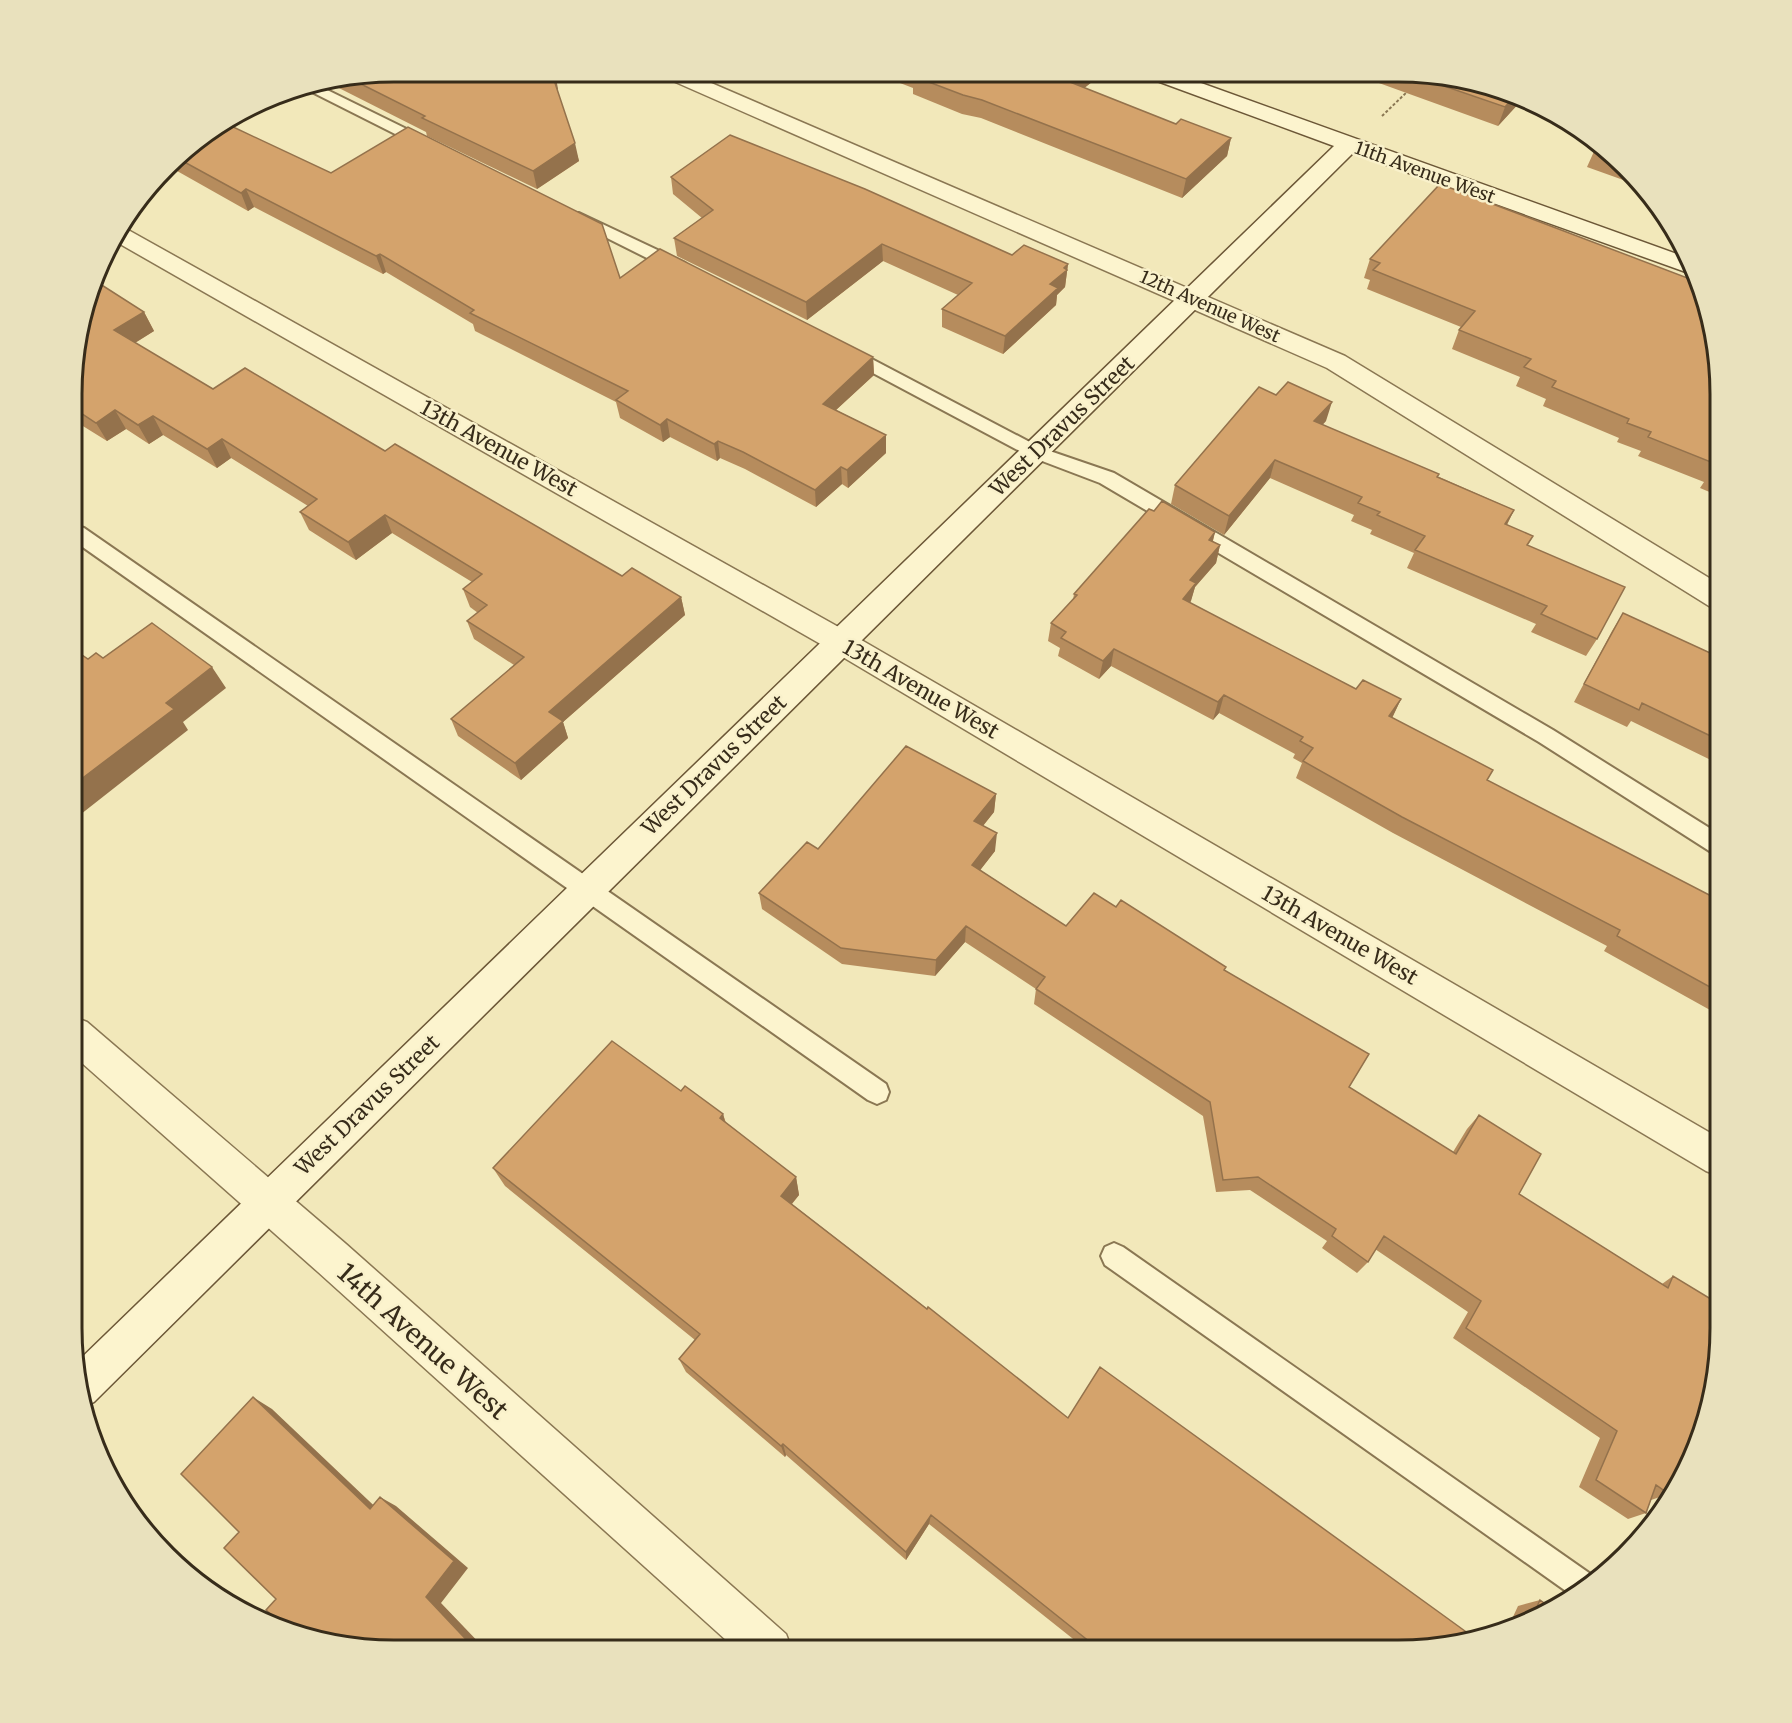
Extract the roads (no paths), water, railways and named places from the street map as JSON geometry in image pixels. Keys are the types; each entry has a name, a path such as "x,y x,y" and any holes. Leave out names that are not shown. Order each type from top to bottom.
{"street":[{"name":"12th Avenue West","path":"692,82 1336,362 1710,592"},
{"name":"11th Avenue West","path":"1178,82 1681,264"},
{"name":"West Dravus Street","path":"87,1381 1350,144"},
{"name":"13th Avenue West","path":"125,237 841,642 1710,1153"},
{"name":"14th Avenue West","path":"82,1040 268,1202 759,1640"}],"lane":[{"path":"319,91 447,154"},
{"path":"564,211 693,274"},
{"path":"830,343 1035,452 1107,478 1546,736 1710,839"},
{"path":"82,536 877,1092"},
{"path":"1114,1256 1579,1582"}]}
